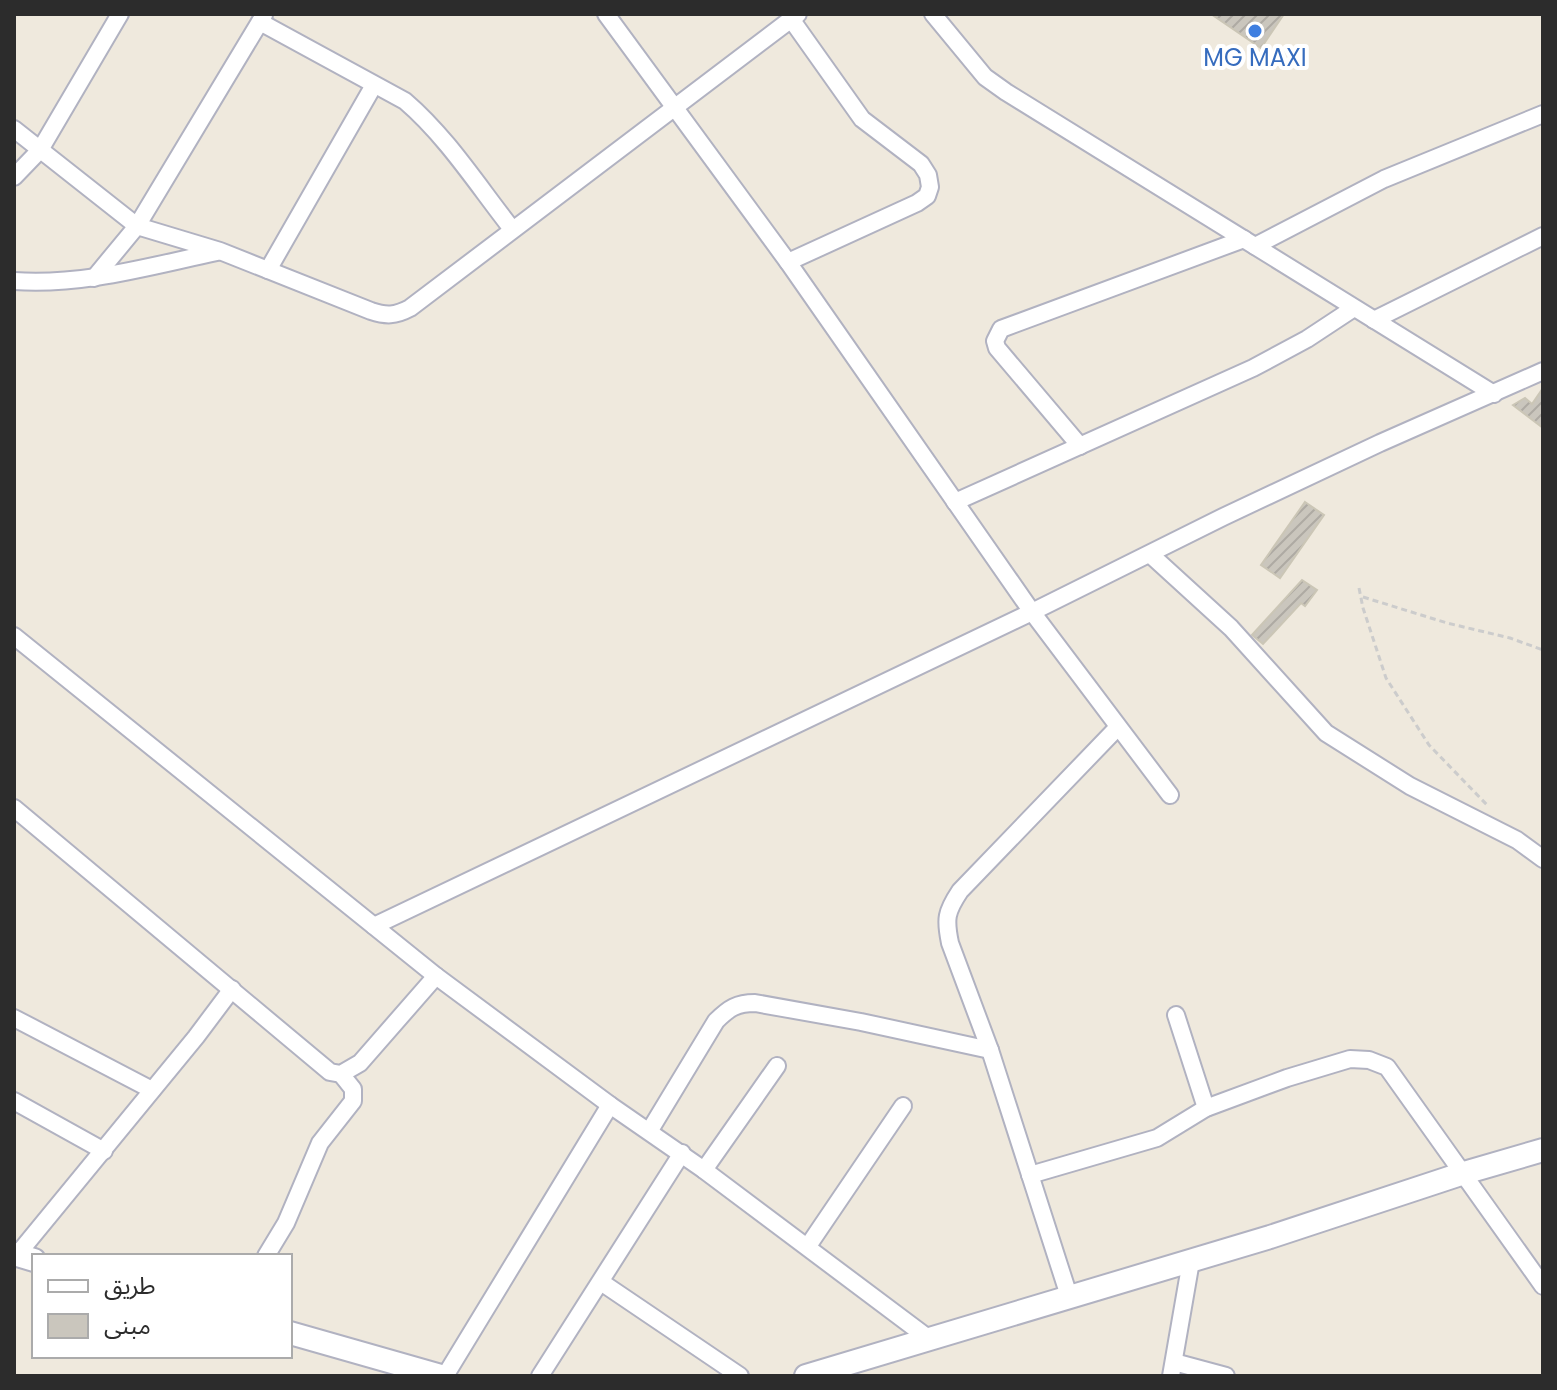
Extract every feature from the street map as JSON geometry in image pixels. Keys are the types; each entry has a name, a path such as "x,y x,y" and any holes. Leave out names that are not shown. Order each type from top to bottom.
{"street":[{"path":"14,177 40,150 120,14"},
{"path":"606,14 788,262 1032,612 1170,795"},
{"path":"933,14 985,77 1494,394"},
{"path":"14,129 137,226 220,251 371,311 398,315 794,16 862,119 921,164 928,175 930,187 927,196 917,203 788,262"},
{"path":"94,278 137,226 263,18 405,101 425,119 512,229"},
{"path":"268,270 374,85"},
{"path":"1080,446 997,348 995,341 1001,329 1250,243 1384,179 1543,114"},
{"path":"1374,320 1543,236"},
{"path":"14,281 63,282 94,278 220,251"},
{"path":"955,502 1253,368 1307,339 1354,308"},
{"path":"374,926 1151,555 1223,517 1543,371"},
{"path":"1151,555 1231,628 1326,733 1410,786 1517,840 1543,859"},
{"path":"14,636 436,976 610,1105 682,1153 928,1338"},
{"path":"1069,1296 990,1050 946,925 948,908 960,891 1118,727"},
{"path":"14,808 330,1072 341,1074 360,1063 436,976"},
{"path":"22,1256 232,989"},
{"path":"650,1130 716,1021 740,1003 861,1022 990,1050"},
{"path":"1176,1015 1206,1108"},
{"path":"14,1018 152,1090"},
{"path":"1030,1175 1157,1138 1206,1108 1287,1078 1350,1059 1369,1060 1387,1067 1543,1286"},
{"path":"704,1170 777,1066"},
{"path":"267,1254 286,1223 320,1143 353,1101 353,1089 341,1074"},
{"path":"14,1101 104,1151"},
{"path":"292,1334 443,1376 610,1105"},
{"path":"808,1246 903,1106"},
{"path":"806,1376 1285,1233 1543,1150"},
{"path":"540,1376 682,1153"},
{"path":"1191,1261 1172,1369 1226,1376"},
{"path":"601,1282 740,1376"}],"path":[{"path":"1359,588 1386,678 1429,745 1491,808"},
{"path":"1363,597 1543,650"}],"building":[{"name":"MG MAXI","path":"1211,14 1284,14 1261,48"},
{"path":"1543,388 1543,428 1513,405 1525,398 1532,404"},
{"path":"1305,502 1324,515 1280,578 1261,565"},
{"path":"1302,580 1317,590 1305,606 1301,603 1263,644 1252,635"}],"place":[{"name":"MG MAXI","path":"1255,31"}]}
